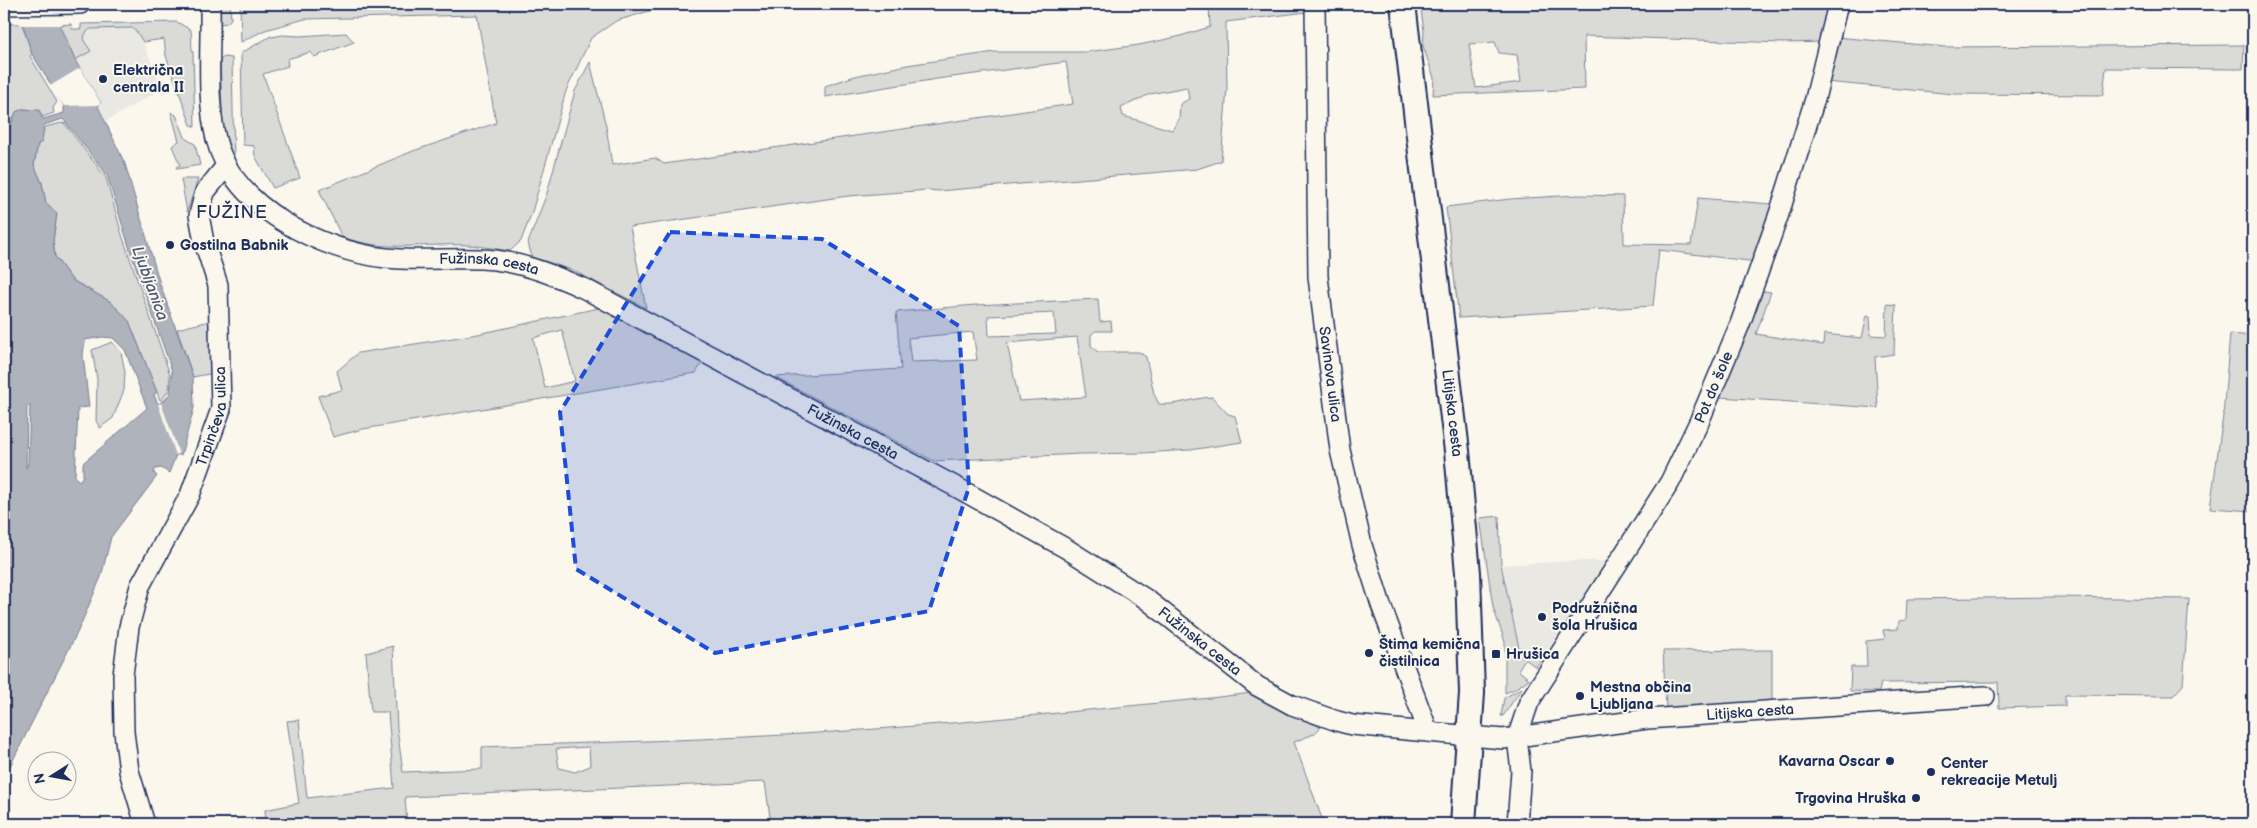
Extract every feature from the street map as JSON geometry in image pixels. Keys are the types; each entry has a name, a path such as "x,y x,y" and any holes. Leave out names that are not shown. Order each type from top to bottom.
{"main road":[{"name":"Litijska cesta","path":"1403,4 1464,524 1472,657 1463,824"}],"street":[{"path":"4,5 80,4"},
{"path":"210,4 213,122 218,146 226,166"},
{"name":"Savinova ulica","path":"1315,4 1318,277 1340,450 1362,545 1428,731"},
{"name":"Pot do šole","path":"1517,738 1529,702 1670,482 1699,422 1740,324 1779,214 1815,99 1838,4"},
{"name":"Fužinska cesta","path":"226,166 241,186 272,213 310,237 339,249 387,259 465,258 497,260 527,267 571,282 958,488 1087,561 1146,599 1245,677 1273,696 1307,712 1352,725 1469,736"},
{"name":"Trpinčeva ulica","path":"145,824 129,771 124,732 123,675 125,655 132,610 140,586 190,495 221,410 218,285 204,242 199,216 205,192 226,166"},
{"name":"Litijska cesta","path":"1469,736 1503,739 1517,738 1647,719 1985,696"},
{"path":"1517,738 1520,771 1517,824"}],"highlighted area":[{"path":"670,232 822,239 959,326 969,487 929,611 715,653 576,569 560,412"}],"shaded area":[{"path":"219,4 230,4 231,19 227,23 219,24"},
{"path":"240,4 690,4 656,9 616,21 591,38 566,91 532,212 521,241 510,251 468,245 375,245 342,237 319,190 413,151 496,123 477,15 305,19 265,30 241,42"},
{"path":"1202,4 1307,4 1307,12 1226,22 1227,89 1221,161 1197,169 938,191 848,196 630,227 646,308 572,270 532,257 528,243 547,193 575,91 590,62 606,126 612,165 655,158 664,164 1073,104 1066,62 937,79 825,97 825,86 855,76 907,65 995,52 1086,52 1139,45 1177,37 1210,27 1209,5","holes":["1187,87 1189,99 1180,104 1179,119 1172,130 1123,116 1121,108 1150,94"]},
{"path":"1420,4 1833,4 1825,42 1783,43 1584,36 1585,89 1433,95 1434,78 1423,46 1424,31","holes":["1495,42 1499,53 1517,55 1521,82 1476,88 1469,44"]},
{"path":"177,22 191,30 195,127 191,125 166,56 164,39 143,42 132,28 90,29 85,34 84,41 91,51 75,60 59,25 71,24 72,29 81,29 81,24"},
{"path":"139,23 143,42 162,89 106,121 59,25 71,24 72,29 81,29 81,24"},
{"path":"4,24 22,24 32,54 30,56 57,102 53,108 54,113 42,117 39,110 22,109 16,112 9,129 4,133"},
{"path":"346,33 354,42 314,57 311,52 287,59 288,66 263,74 300,178 273,188 255,156 254,146 243,145 241,53 271,36"},
{"path":"1836,37 1945,47 2244,45 2243,69 2106,68 2103,95 1954,94 1825,82"},
{"path":"224,57 232,58 234,161 223,130 220,60"},
{"path":"171,112 176,115 186,139 195,144 200,165 177,169 176,167 180,165 172,146 179,141"},
{"path":"65,124 106,178 122,235 170,375 169,389 162,400 160,400 129,321 111,302 72,280 55,257 53,241 57,213 46,203 42,183 34,165 38,144 45,127"},
{"path":"181,179 198,179 187,212"},
{"path":"1578,195 1623,196 1624,244 1691,245 1698,198 1783,205 1765,263 1659,250 1653,306 1459,318 1446,207 1510,199"},
{"path":"1763,291 1771,292 1756,334 1823,345 1824,334 1862,338 1867,315 1870,316 1871,335 1886,336 1887,304 1896,305 1894,354 1875,357 1878,408 1720,397"},
{"path":"1098,299 1100,322 1111,321 1112,331 1095,331 1091,335 1091,346 1098,352 1139,352 1146,357 1154,394 1159,404 1172,404 1212,397 1228,414 1235,416 1242,442 1190,450 1143,453 934,461 775,377 901,369 896,312 976,305","holes":["1054,313 1056,334 989,336 988,316","973,332 977,360 911,362 908,338","1077,337 1086,397 1019,401 1007,343"]},
{"path":"603,307 704,360 696,373 363,429 333,437 318,396 342,390 337,371 358,353 478,334","holes":["562,330 575,381 545,388 533,338"]},
{"path":"210,321 214,373 193,377 177,329"},
{"path":"2230,334 2253,336 2253,511 2210,508 2223,416"},
{"path":"112,342 121,352 125,372 124,390 113,418 100,428 96,421 97,379 92,350"},
{"path":"1499,516 1501,565 1521,657 1534,656 1538,649 1546,653 1536,667 1525,659 1518,670 1529,679 1515,689 1505,693 1505,642 1493,607 1480,518"},
{"name":"Podružnična šola Hrušica","path":"1609,561 1546,653 1538,649 1534,656 1521,657 1501,565"},
{"path":"2055,597 2189,599 2183,685 2173,696 2065,695 2065,706 1999,708 1998,682 1881,683 1879,692 1850,691 1851,667 1867,667 1866,641 1885,639 1883,630 1898,629 1899,621 1906,620 1907,599"},
{"path":"393,646 397,728 403,772 482,769 482,747 745,737 880,729 1252,693 1288,714 1321,727 1314,734 1294,742 1324,824 771,824 765,782 405,797 407,824 266,824 265,810 299,803 287,721 299,720 307,798 394,788 388,712 371,712 366,653","holes":["589,747 590,766 575,772 559,768 556,749"]},
{"path":"1772,650 1772,705 1666,710 1663,651"},
{"path":"1522,688 1503,716 1501,716 1504,698"}],"water":[{"name":"Ljubljanica","path":"16,4 50,4 75,60 101,103 98,106 125,164 160,284 193,377 194,408 181,455 176,455 169,473 161,468 155,469 154,473 157,476 111,537 101,577 78,631 4,778 4,133 9,129 16,112 22,109 39,110 43,119 64,113 64,106 32,54","holes":["63,119 107,175 131,253 172,371 170,393 165,400 158,404 154,395 157,392 129,321 111,302 72,280 55,257 53,241 57,213 46,203 42,183 34,165 38,144 42,142 44,125","102,337 113,338 125,350 147,408 83,463 83,476 79,481 75,477 78,408 89,407 83,355 85,340","27,406 30,406 28,463 26,468"]}],"pier":[{"path":"14,4 53,4 61,25 20,25"},
{"path":"80,68 101,103 98,105 64,106 50,86"},
{"path":"161,403 179,454 176,455 158,404"}],"place":[{"name":"Električna centrala II","path":"103,79"},
{"name":"Gostilna Babnik","path":"170,245"},
{"name":"Podružnična šola Hrušica","path":"1542,617"},
{"name":"Štima kemična čistilnica","path":"1369,653"},
{"name":"Hrušica","path":"1496,654"},
{"name":"Mestna občina Ljubljana","path":"1580,696"},
{"name":"Kavarna Oscar","path":"1890,761"},
{"name":"Center rekreacije Metulj","path":"1931,772"},
{"name":"Trgovina Hruška","path":"1916,798"}],"district":[{"name":"FUŽINE","path":"232,212"}]}
